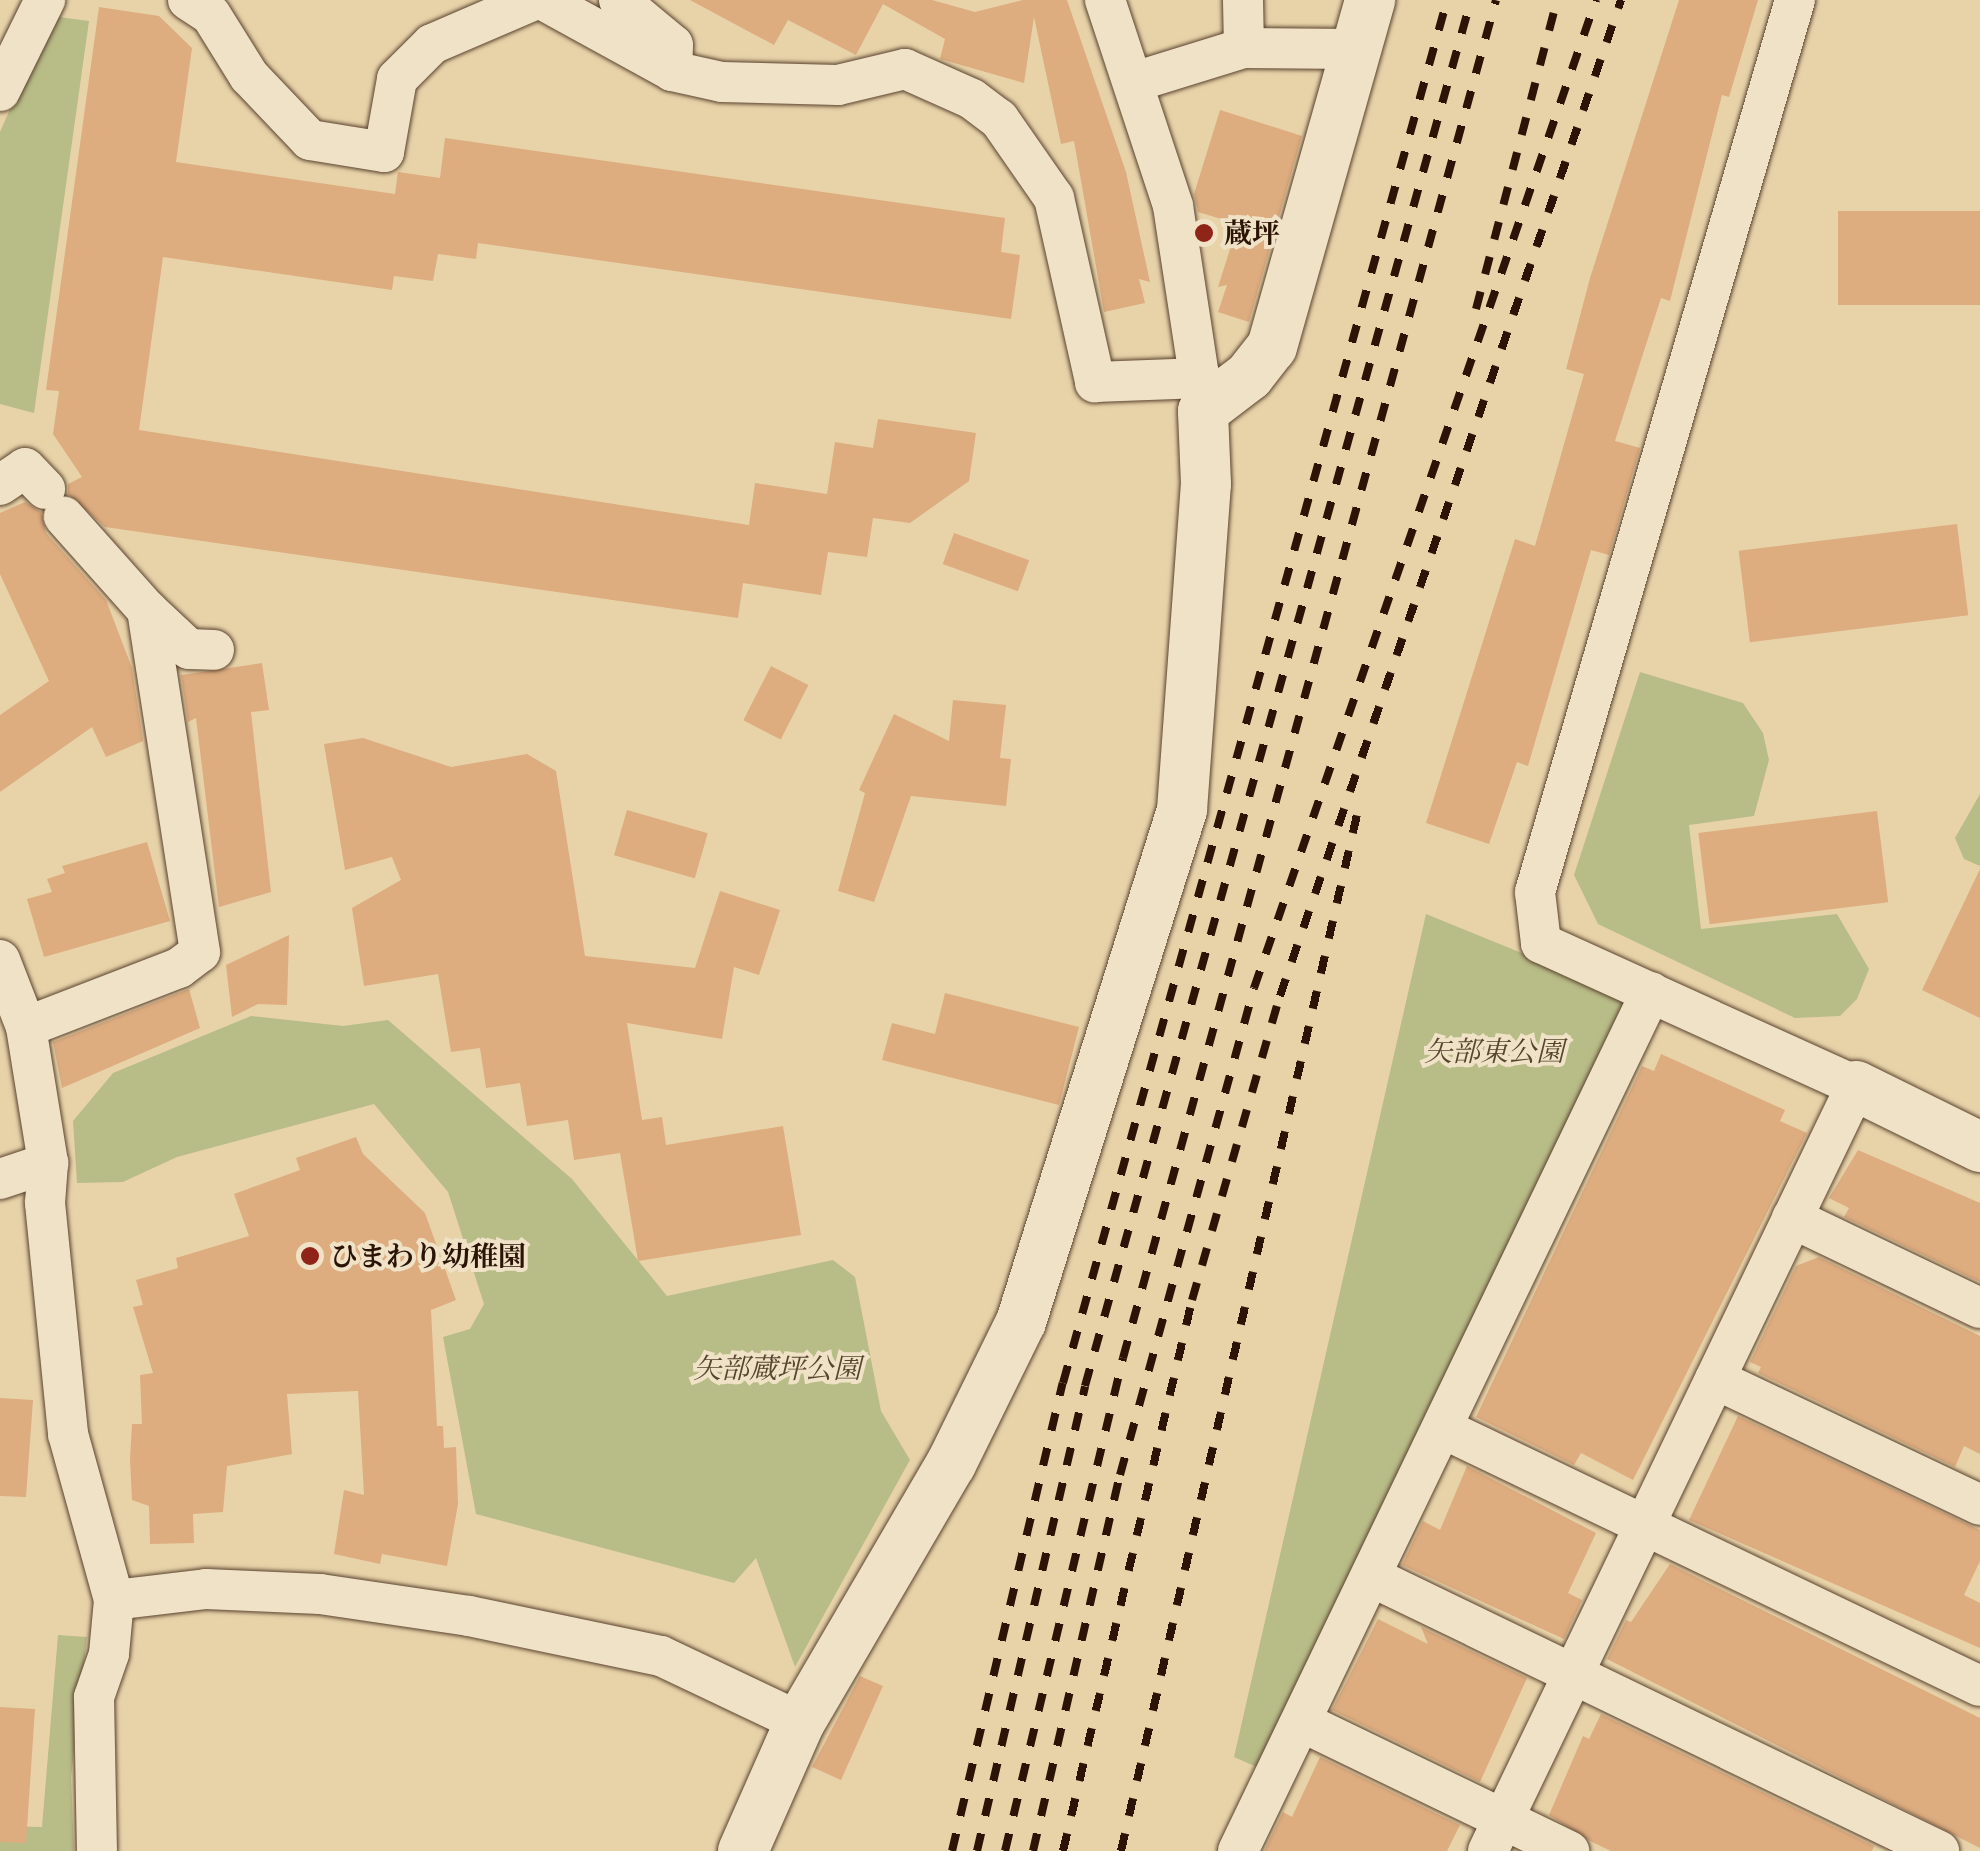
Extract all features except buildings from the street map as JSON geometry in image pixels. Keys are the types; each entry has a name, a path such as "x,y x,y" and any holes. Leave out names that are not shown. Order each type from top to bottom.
{"street":[{"path":"0,92 45,0"},
{"path":"188,0 211,16 249,76 310,140 384,152 398,79 432,44 534,0"},
{"path":"543,0 672,71 722,82 838,86 905,69 972,99 999,119 1054,198 1095,382 1202,394 1249,376 1272,347 1353,49 1370,0"},
{"path":"619,0 673,46 672,71"},
{"path":"743,1851 800,1722 951,1464 1021,1322 1182,810 1206,484 1202,394 1172,206 1106,0"},
{"path":"1243,0 1244,48"},
{"path":"1795,0 1535,892 1541,943 1856,1086 1980,1147"},
{"path":"1134,82 1244,48 1353,49"},
{"path":"0,485 25,468 147,610 189,649 214,650"},
{"path":"26,1027 179,968 200,952 147,610"},
{"path":"0,960 26,1027 48,1162 45,1203 68,1434 114,1600 109,1654 94,1697 96,1851"},
{"path":"1238,1851 1444,1430 1651,992"},
{"path":"1496,1835 1856,1086"},
{"path":"0,1179 48,1162"},
{"path":"1792,1218 1980,1308"},
{"path":"1715,1379 1980,1505"},
{"path":"1444,1430 1980,1686"},
{"path":"1372,1577 1939,1851"},
{"path":"114,1600 206,1589 320,1594 524,1626 661,1656 800,1722"},
{"path":"1302,1722 1496,1835 1568,1851"}],"green space":[{"path":"51,16 89,21 34,413 0,404 0,132"},
{"path":"1640,672 1743,703 1763,733 1769,760 1754,816 1689,825 1701,929 1837,914 1869,969 1857,999 1840,1016 1795,1018 1598,924 1574,875"},
{"path":"1980,794 1980,866 1964,859 1955,838"},
{"name":"矢部東公園","path":"1426,914 1627,996 1259,1768 1234,1757"},
{"name":"矢部蔵坪公園","path":"251,1016 343,1026 388,1020 572,1179 667,1296 833,1260 855,1277 881,1411 910,1460 795,1667 756,1558 734,1583 476,1514 443,1337 470,1329 484,1304 448,1192 374,1104 177,1157 123,1182 77,1183 73,1121 113,1073"},
{"path":"58,1635 87,1637 71,1777 74,1851 0,1851 0,1826 42,1827"}],"railway":[{"path":"952,1851 1063,1383 1447,0"},
{"path":"977,1851 1085,1386 1471,0"},
{"path":"1005,1851 1123,1358 1496,0"},
{"path":"1476,309 1557,0"},
{"path":"1033,1851 1120,1475 1254,988 1596,0"},
{"path":"1063,1851 1192,1300 1280,996 1621,0"},
{"path":"1121,1851 1359,806"}],"place":[{"name":"蔵坪","path":"1204,233"},
{"name":"ひまわり幼稚園","path":"310,1256"}]}
